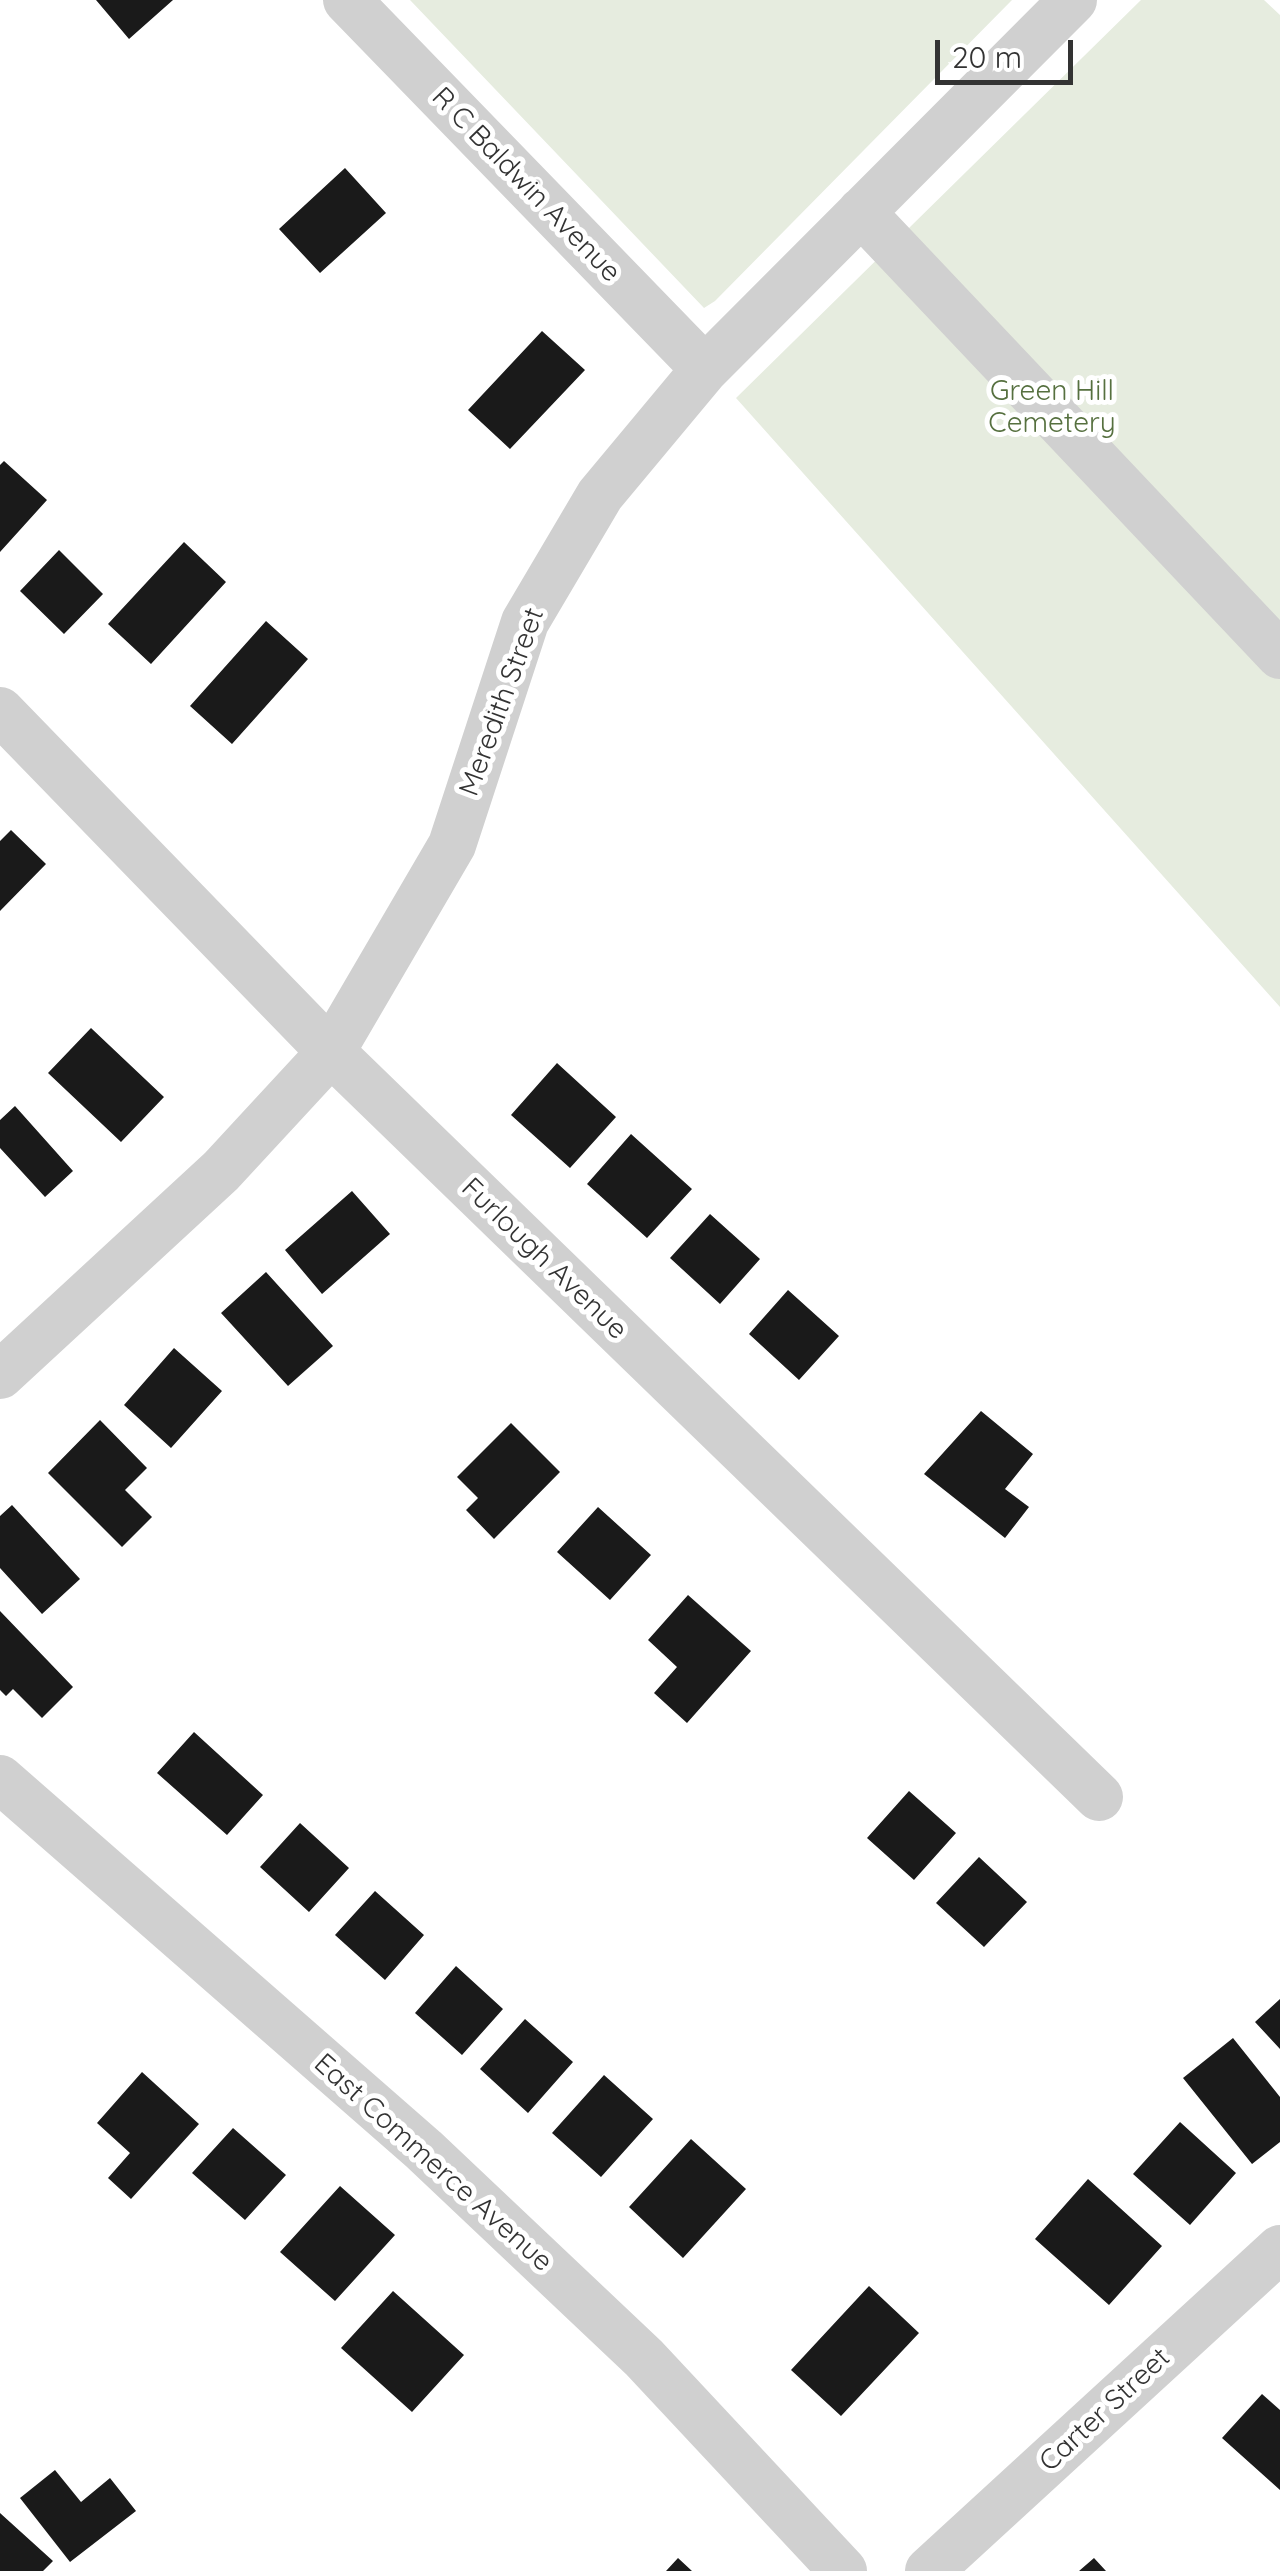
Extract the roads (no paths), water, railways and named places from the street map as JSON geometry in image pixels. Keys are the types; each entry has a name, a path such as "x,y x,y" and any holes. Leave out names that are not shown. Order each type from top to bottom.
{"street":[{"name":"R C Baldwin Avenue","path":"347,0 705,369"},
{"name":"Meredith Street","path":"0,1376 221,1171 331,1052 452,845 525,622 600,496 705,369 1073,0"},
{"path":"861,212 1280,655"},
{"name":"Furlough Avenue","path":"0,711 331,1052 1098,1796"},
{"name":"East Commerce Avenue","path":"0,1779 438,2163 644,2358 843,2571"},
{"name":"Carter Street","path":"929,2571 1280,2249"}],"park label":[{"name":"Green Hill Cemetery","path":"1052,408"}]}
